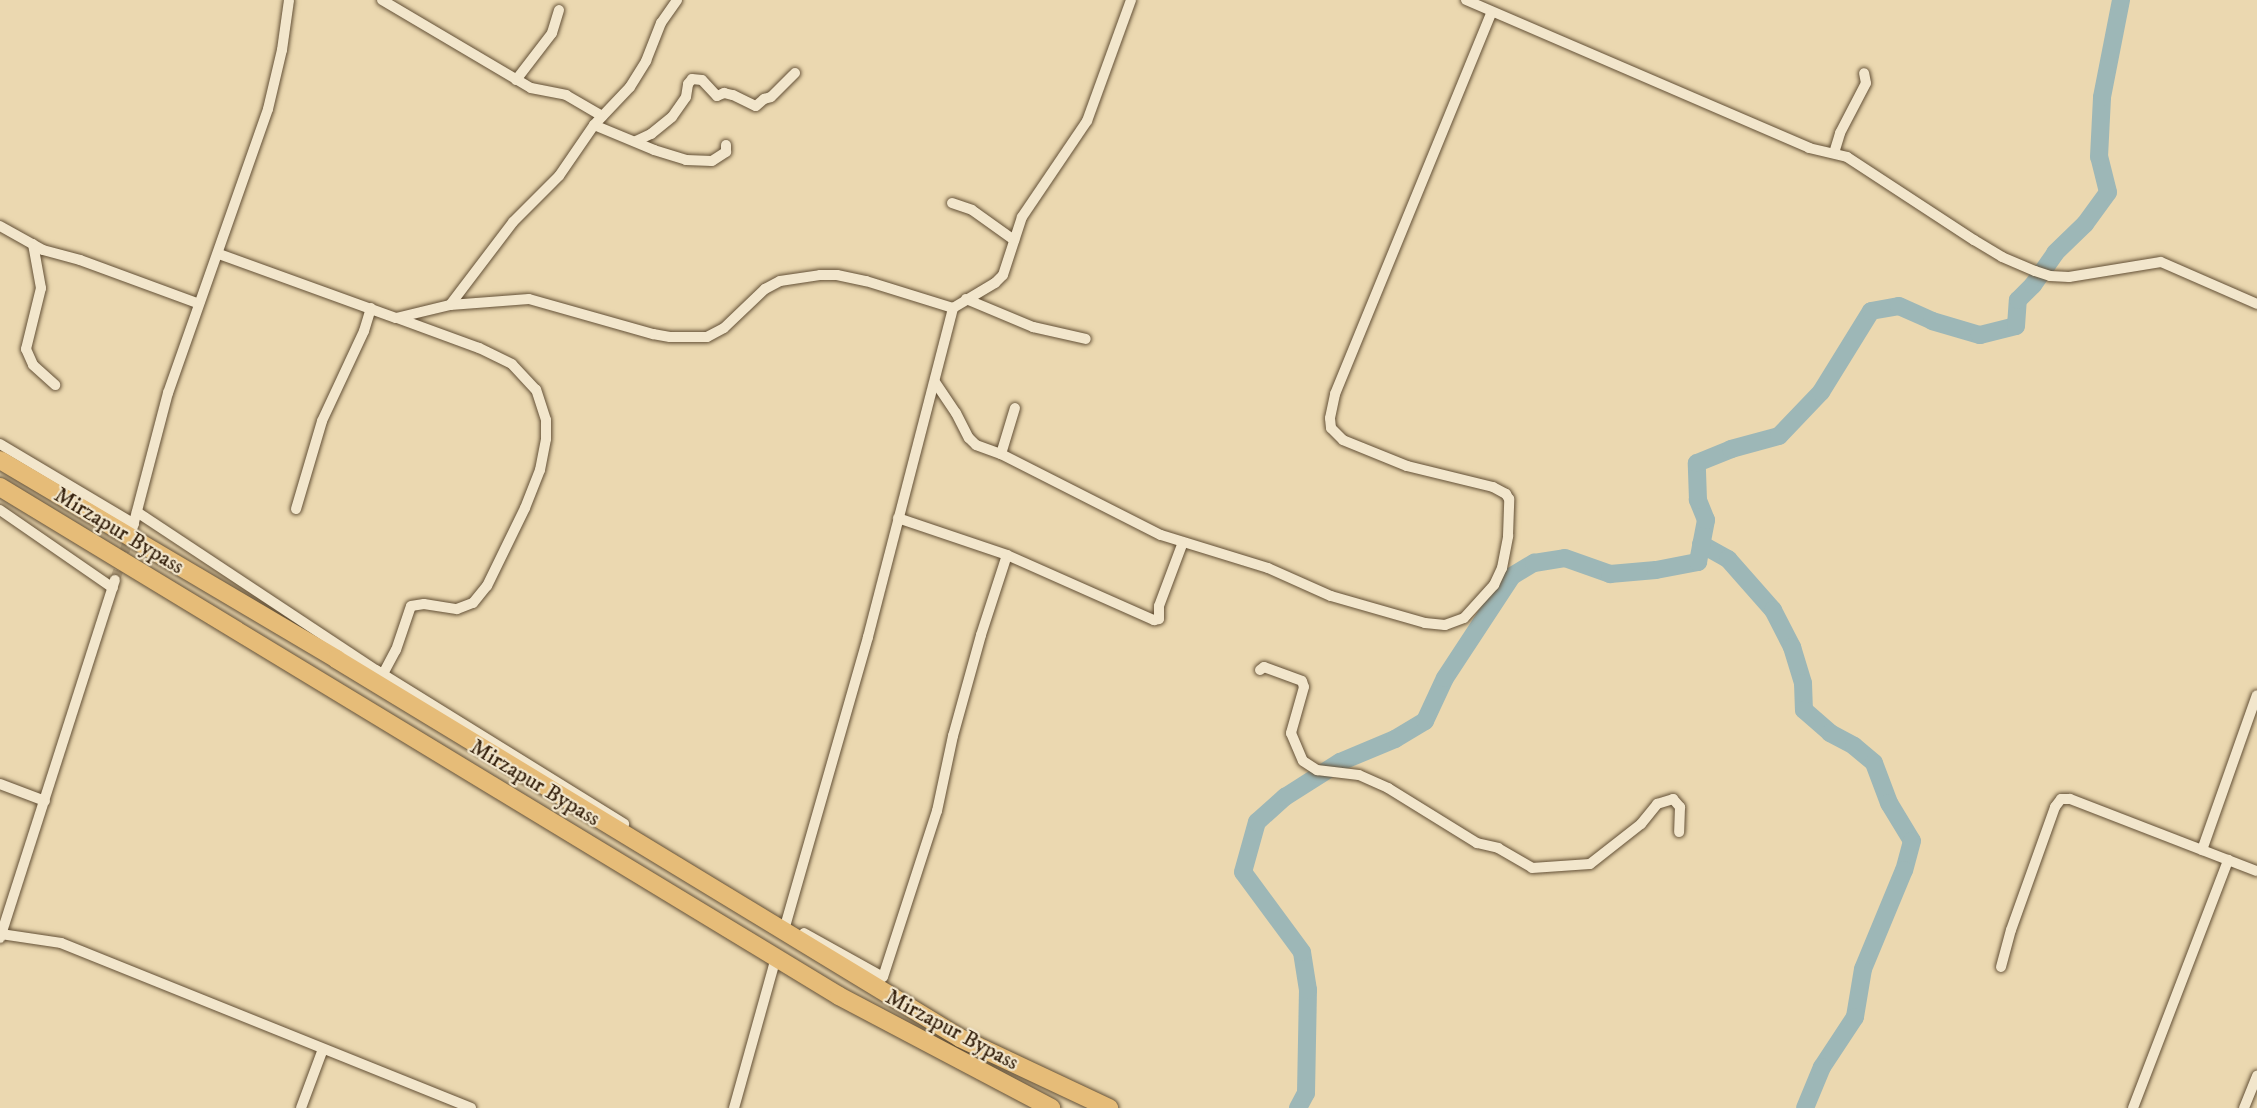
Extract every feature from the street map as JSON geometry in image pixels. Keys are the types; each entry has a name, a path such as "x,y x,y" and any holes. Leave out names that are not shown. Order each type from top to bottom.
{"highway":[{"path":"0,460 276,623 960,1038 1109,1108"},
{"name":"Mirzapur Bypass","path":"0,488 838,996 1051,1108"}],"street":[{"path":"0,444 133,527 168,393 197,303 219,254 268,109 282,50 289,0"},
{"path":"382,0 516,80 540,92 566,95 602,116"},
{"path":"450,305 513,222 570,163 594,125 640,73 661,23 676,0"},
{"path":"786,923 868,637 953,308 995,283 1003,275 1022,217 1087,121 1131,0"},
{"path":"1466,0 1809,148 1834,153 1860,164 1993,251 2035,271 2050,276 2108,272 2144,263 2161,262 2257,304"},
{"path":"516,80 552,33 559,10"},
{"path":"935,382 956,413 969,438 989,451 1001,454 1161,535 1268,568 1331,596 1437,626 1464,618 1494,585 1502,568 1508,536 1509,499 1506,494 1493,487 1407,466 1342,440 1331,428 1330,418 1335,394 1492,12"},
{"path":"636,141 651,134 672,117 686,97 688,84 692,79 702,80 717,96 724,93 733,95 756,106 764,99 771,97 795,73"},
{"path":"1834,153 1839,133 1866,83 1864,73"},
{"path":"594,125 654,150 686,160 712,161 726,152 726,145"},
{"path":"952,203 981,215 1014,240"},
{"path":"0,226 24,239 197,303"},
{"path":"24,239 41,288 26,349 33,365 55,385"},
{"path":"219,254 479,348 512,364 537,390 545,414 546,439 540,470 525,508 488,586 473,603 458,609 424,604 411,606 396,650 382,674"},
{"path":"396,318 450,305 529,299 670,338 707,337 724,328 749,302 780,281 799,277 837,275 866,281 953,308"},
{"path":"966,299 1025,324 1086,339"},
{"path":"296,509 322,422 364,331 371,308"},
{"path":"1001,454 1015,408"},
{"path":"0,510 114,584 1,936 61,943 471,1108"},
{"path":"137,512 382,674 786,923 883,977 937,811 953,736 981,635 1007,555"},
{"path":"898,518 1007,555 1144,617 1157,620 1159,606 1183,542"},
{"path":"1260,670 1264,667 1302,681 1304,687 1291,733 1303,761 1317,770 1359,775 1388,788 1477,843 1498,848 1532,868 1590,864 1641,824 1657,804 1672,799 1680,807 1679,832"},
{"path":"2202,850 2254,713 2257,695"},
{"path":"0,784 45,801"},
{"path":"2001,966 2011,930 2055,807 2061,799 2070,799 2257,871"},
{"path":"2133,1108 2228,860"},
{"path":"734,1108 776,958"},
{"path":"301,1108 323,1049"},
{"path":"2244,1108 2257,1075"}],"waterway":[{"path":"1298,1108 1306,1093 1308,990 1302,952 1243,872 1257,822 1285,797 1340,762 1395,739 1425,721 1445,678 1512,576 1534,563 1565,558 1610,574 1656,570 1698,562 1706,520 1698,500 1697,463 1731,449 1779,436 1821,392 1871,311 1899,306 1932,321 1980,335 2016,326 2018,300 2033,285 2055,253 2085,224 2108,192 2099,157 2102,97 2121,0"},
{"path":"1701,544 1728,559 1773,610 1792,647 1803,683 1804,710 1830,733 1854,746 1874,763 1889,803 1912,841 1904,870 1863,969 1855,1017 1822,1067 1805,1108"}],"tunnel":[{"path":"115,580 131,532"}]}
